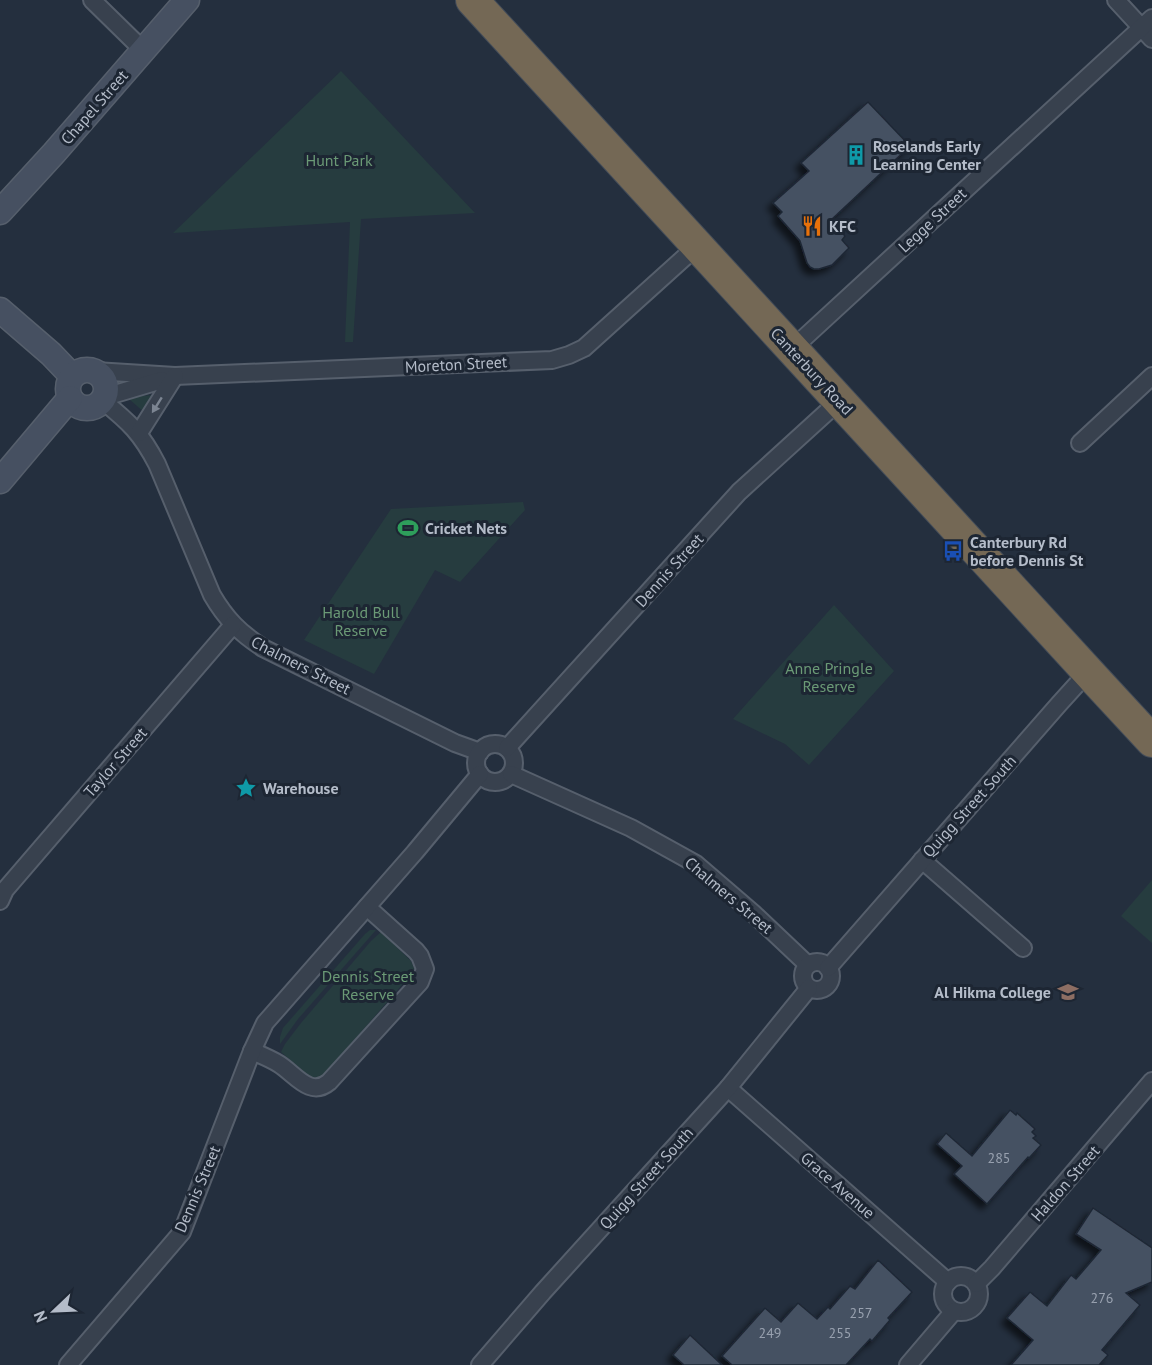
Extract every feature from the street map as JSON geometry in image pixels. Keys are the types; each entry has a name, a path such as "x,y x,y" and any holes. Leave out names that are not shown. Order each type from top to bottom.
{"highway":[{"name":"Canterbury Road","path":"472,0 696,247 1152,741"}],"street":[{"path":"92,0 143,50"},
{"name":"Chapel Street","path":"0,212 51,157 187,0"},
{"path":"1116,0 1149,28"},
{"name":"Legge Street","path":"792,349 1149,28"},
{"name":"Moreton Street","path":"79,382 552,360 569,356 584,348 696,247"},
{"path":"0,310 51,354 79,382 79,407 92,408 104,399 106,385 100,375 79,382 0,482"},
{"path":"139,433 175,376"},
{"name":"Moreton Street","path":"104,399 175,376"},
{"path":"1080,443 1152,376"},
{"name":"Chalmers Street","path":"104,399 139,433 148,447 212,595 221,611 233,625 263,648 455,743 480,752"},
{"name":"Dennis Street","path":"507,748 739,492 839,401"},
{"name":"Taylor Street","path":"0,901 5,890 233,625"},
{"name":"Quigg Street South","path":"828,968 1088,672"},
{"path":"496,744 507,748 514,757 512,774 502,782 496,783 484,779 476,763 480,752 489,745 496,744"},
{"name":"Dennis Street","path":"68,1365 182,1232 252,1051 266,1023 480,774"},
{"name":"Chalmers Street","path":"512,774 631,828 696,864 808,965"},
{"path":"922,860 1023,948"},
{"path":"252,1051 278,1063 309,1087 321,1087 329,1082 420,982 425,969 420,956 367,907"},
{"path":"821,963 828,968 830,976 828,984 822,989 809,988 804,981 803,972 808,965 821,963"},
{"name":"Quigg Street South","path":"480,1365 728,1088 809,988"},
{"name":"Haldon Street","path":"976,1284 1152,1081"},
{"name":"Grace Avenue","path":"728,1088 948,1282"},
{"path":"959,1276 976,1284 980,1295 975,1306 965,1312 949,1308 944,1298 948,1282 959,1276"},
{"path":"908,1365 954,1311"}],"green space":[{"name":"Hunt Park","path":"341,71 475,213 361,219 353,342 345,342 350,222 173,233"},
{"path":"154,395 145,413 129,399 130,397"},
{"name":"Harold Bull Reserve","path":"523,502 525,510 460,582 435,570 374,674 304,640 391,509"},
{"name":"Anne Pringle Reserve","path":"834,605 894,671 809,765 785,744 733,719"},
{"path":"1152,880 1152,943 1121,916"},
{"path":"370,930 376,930 298,1019 280,1044 283,1028"},
{"name":"Dennis Street Reserve","path":"381,932 411,961 413,972 324,1075 311,1078 281,1052 301,1023"}],"building":[{"path":"868,102 910,146 831,220 845,236 842,240 849,248 832,265 814,269 807,263 800,241 778,216 782,212 773,203 809,171 801,163"},
{"path":"1010,1110 1016,1115 1017,1113 1035,1129 1032,1132 1036,1136 1033,1138 1041,1145 987,1204 954,1174 962,1166 937,1144 946,1133 972,1156"},
{"path":"1093,1208 1152,1248 1152,1282 1126,1293 1140,1305 1102,1350 1108,1355 1099,1365 1011,1365 1033,1340 1007,1318 1030,1292 1047,1306 1071,1275 1076,1279 1101,1250 1076,1234"},
{"path":"878,1260 912,1292 888,1318 890,1320 872,1341 870,1339 846,1365 732,1365 722,1356 765,1308 781,1322 798,1303 817,1319 828,1307 830,1309 850,1286 855,1289"},
{"path":"690,1335 722,1365 684,1365 673,1355"}],"place":[{"name":"Roselands Early Learning Center","path":"856,155"},
{"name":"KFC","path":"812,226"},
{"name":"Cricket Nets","path":"408,528"},
{"name":"Canterbury Rd before Dennis St","path":"953,551"},
{"name":"Warehouse","path":"246,788"},
{"name":"Al Hikma College","path":"1068,992"}]}
